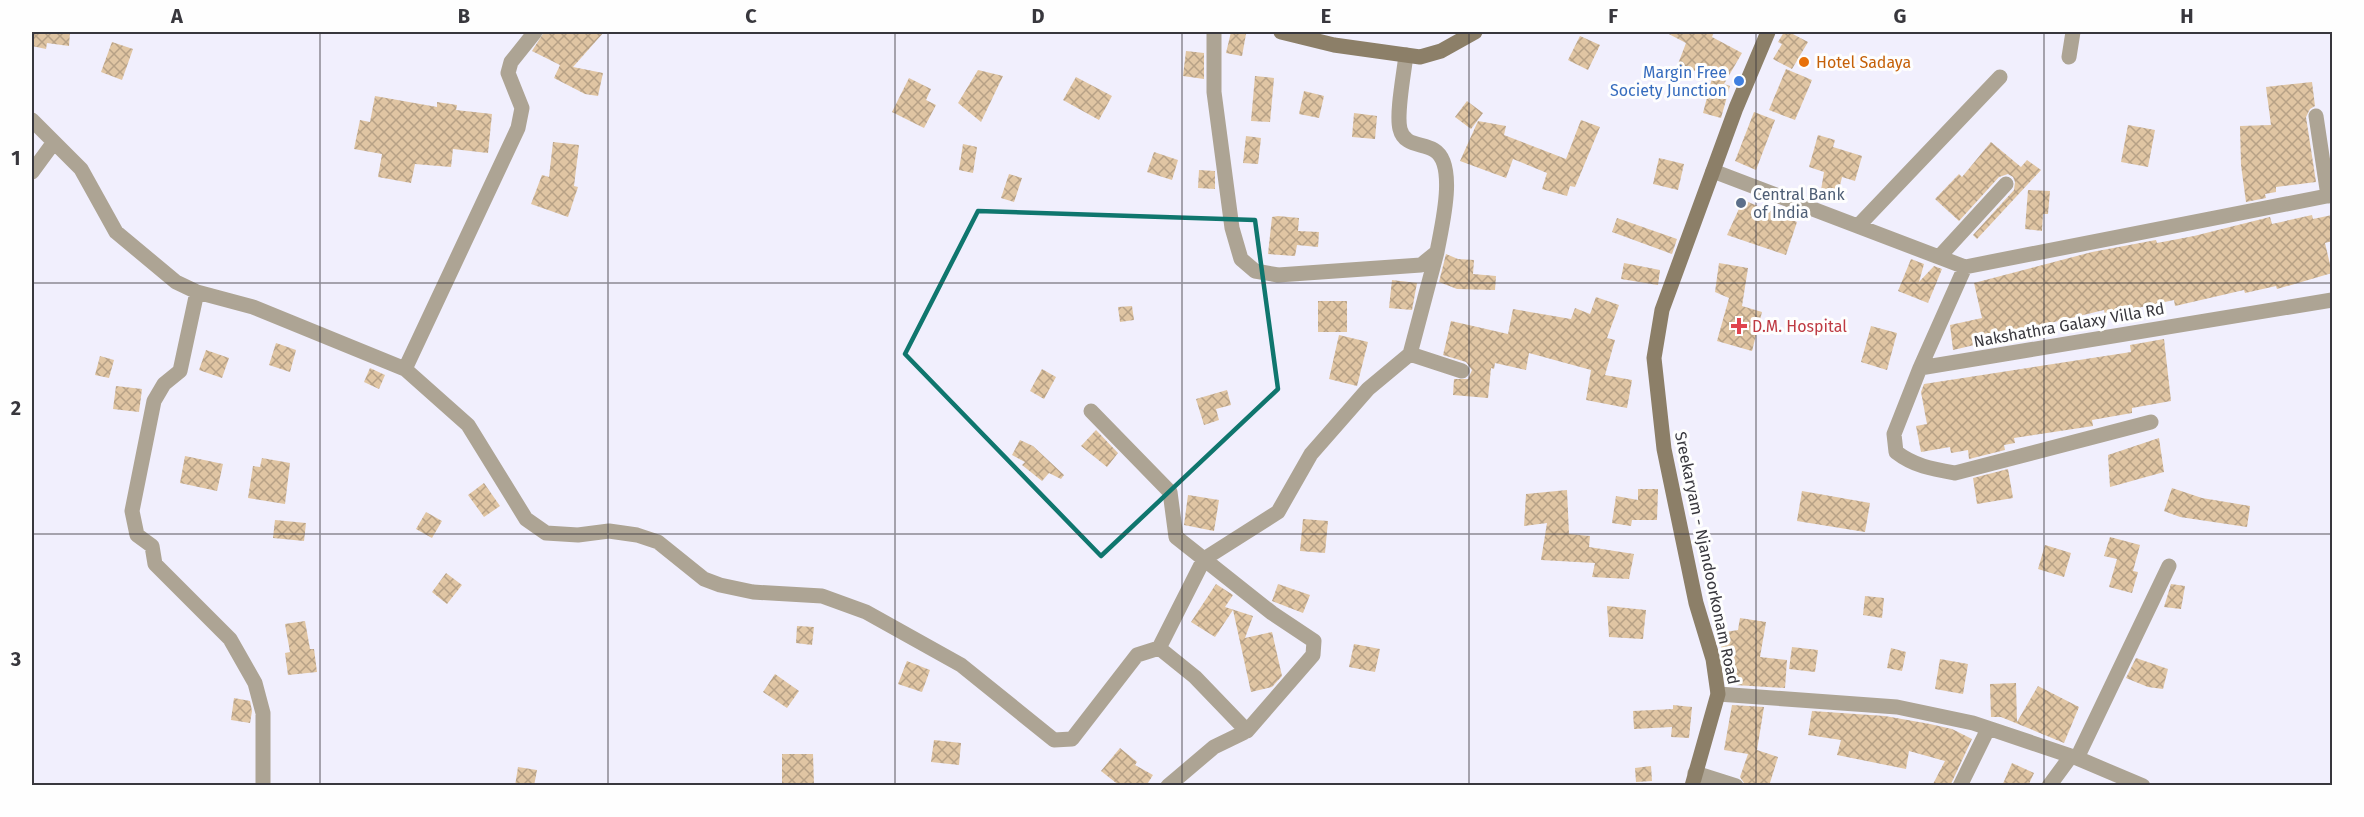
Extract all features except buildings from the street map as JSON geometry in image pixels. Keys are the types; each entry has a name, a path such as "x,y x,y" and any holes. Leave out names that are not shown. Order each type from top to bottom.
{"main road":[{"path":"1281,32 1334,45 1420,57 1441,51 1475,32"},
{"name":"Sreekaryam - Njandoorkonam Road","path":"1694,779 1718,694 1713,659 1696,603 1664,448 1654,357 1662,310 1713,171 1768,32"}],"street":[{"path":"405,369 518,128 522,108 508,73 511,62 536,32"},
{"path":"1214,32 1214,92 1232,228 1241,259 1255,271 1278,275 1421,265 1437,252"},
{"path":"2069,57 2073,32"},
{"path":"32,120 81,169 116,232 176,282 197,292 253,307 405,369 468,425 526,519 546,533 578,535 609,531 637,535 658,542 704,579 720,585 753,592 822,596 866,612 961,665 1054,740 1072,739 1137,655 1159,648 1204,559 1278,512 1311,454 1368,389 1410,354 1437,252 1444,211 1446,167 1439,154 1433,149 1412,144 1400,131 1399,119 1406,55"},
{"path":"1858,226 2000,77"},
{"path":"1713,171 1965,267 2330,195 2316,116"},
{"path":"32,172 54,142"},
{"path":"1938,257 2006,184"},
{"path":"1965,267 1894,434 1896,452 1911,463 1955,472 2151,422"},
{"path":"197,292 180,371 164,384 154,401 132,511 138,535 152,546 155,564 230,639 255,683 263,713 263,786"},
{"name":"Nakshathra Galaxy Villa Rd","path":"1920,369 2332,300"},
{"path":"1410,354 1462,371"},
{"path":"1091,411 1170,492 1176,537 1272,613 1314,641 1313,655 1247,731 1214,747 1168,786"},
{"path":"2049,786 2074,757 2169,566"},
{"path":"1159,648 1195,677 1247,731"},
{"path":"1718,694 1897,707 1988,729 2074,757 2143,786"},
{"path":"1960,786 1988,729"},
{"path":"1694,779 1736,786"}],"highlighted area":[{"path":"978,211 1255,220 1278,389 1101,556 905,354"}],"place":[{"name":"Hotel Sadaya","path":"1804,62"},
{"name":"Margin Free Society Junction","path":"1739,81"},
{"name":"Central Bank of India","path":"1741,203"},
{"name":"D.M. Hospital","path":"1739,326"}]}
